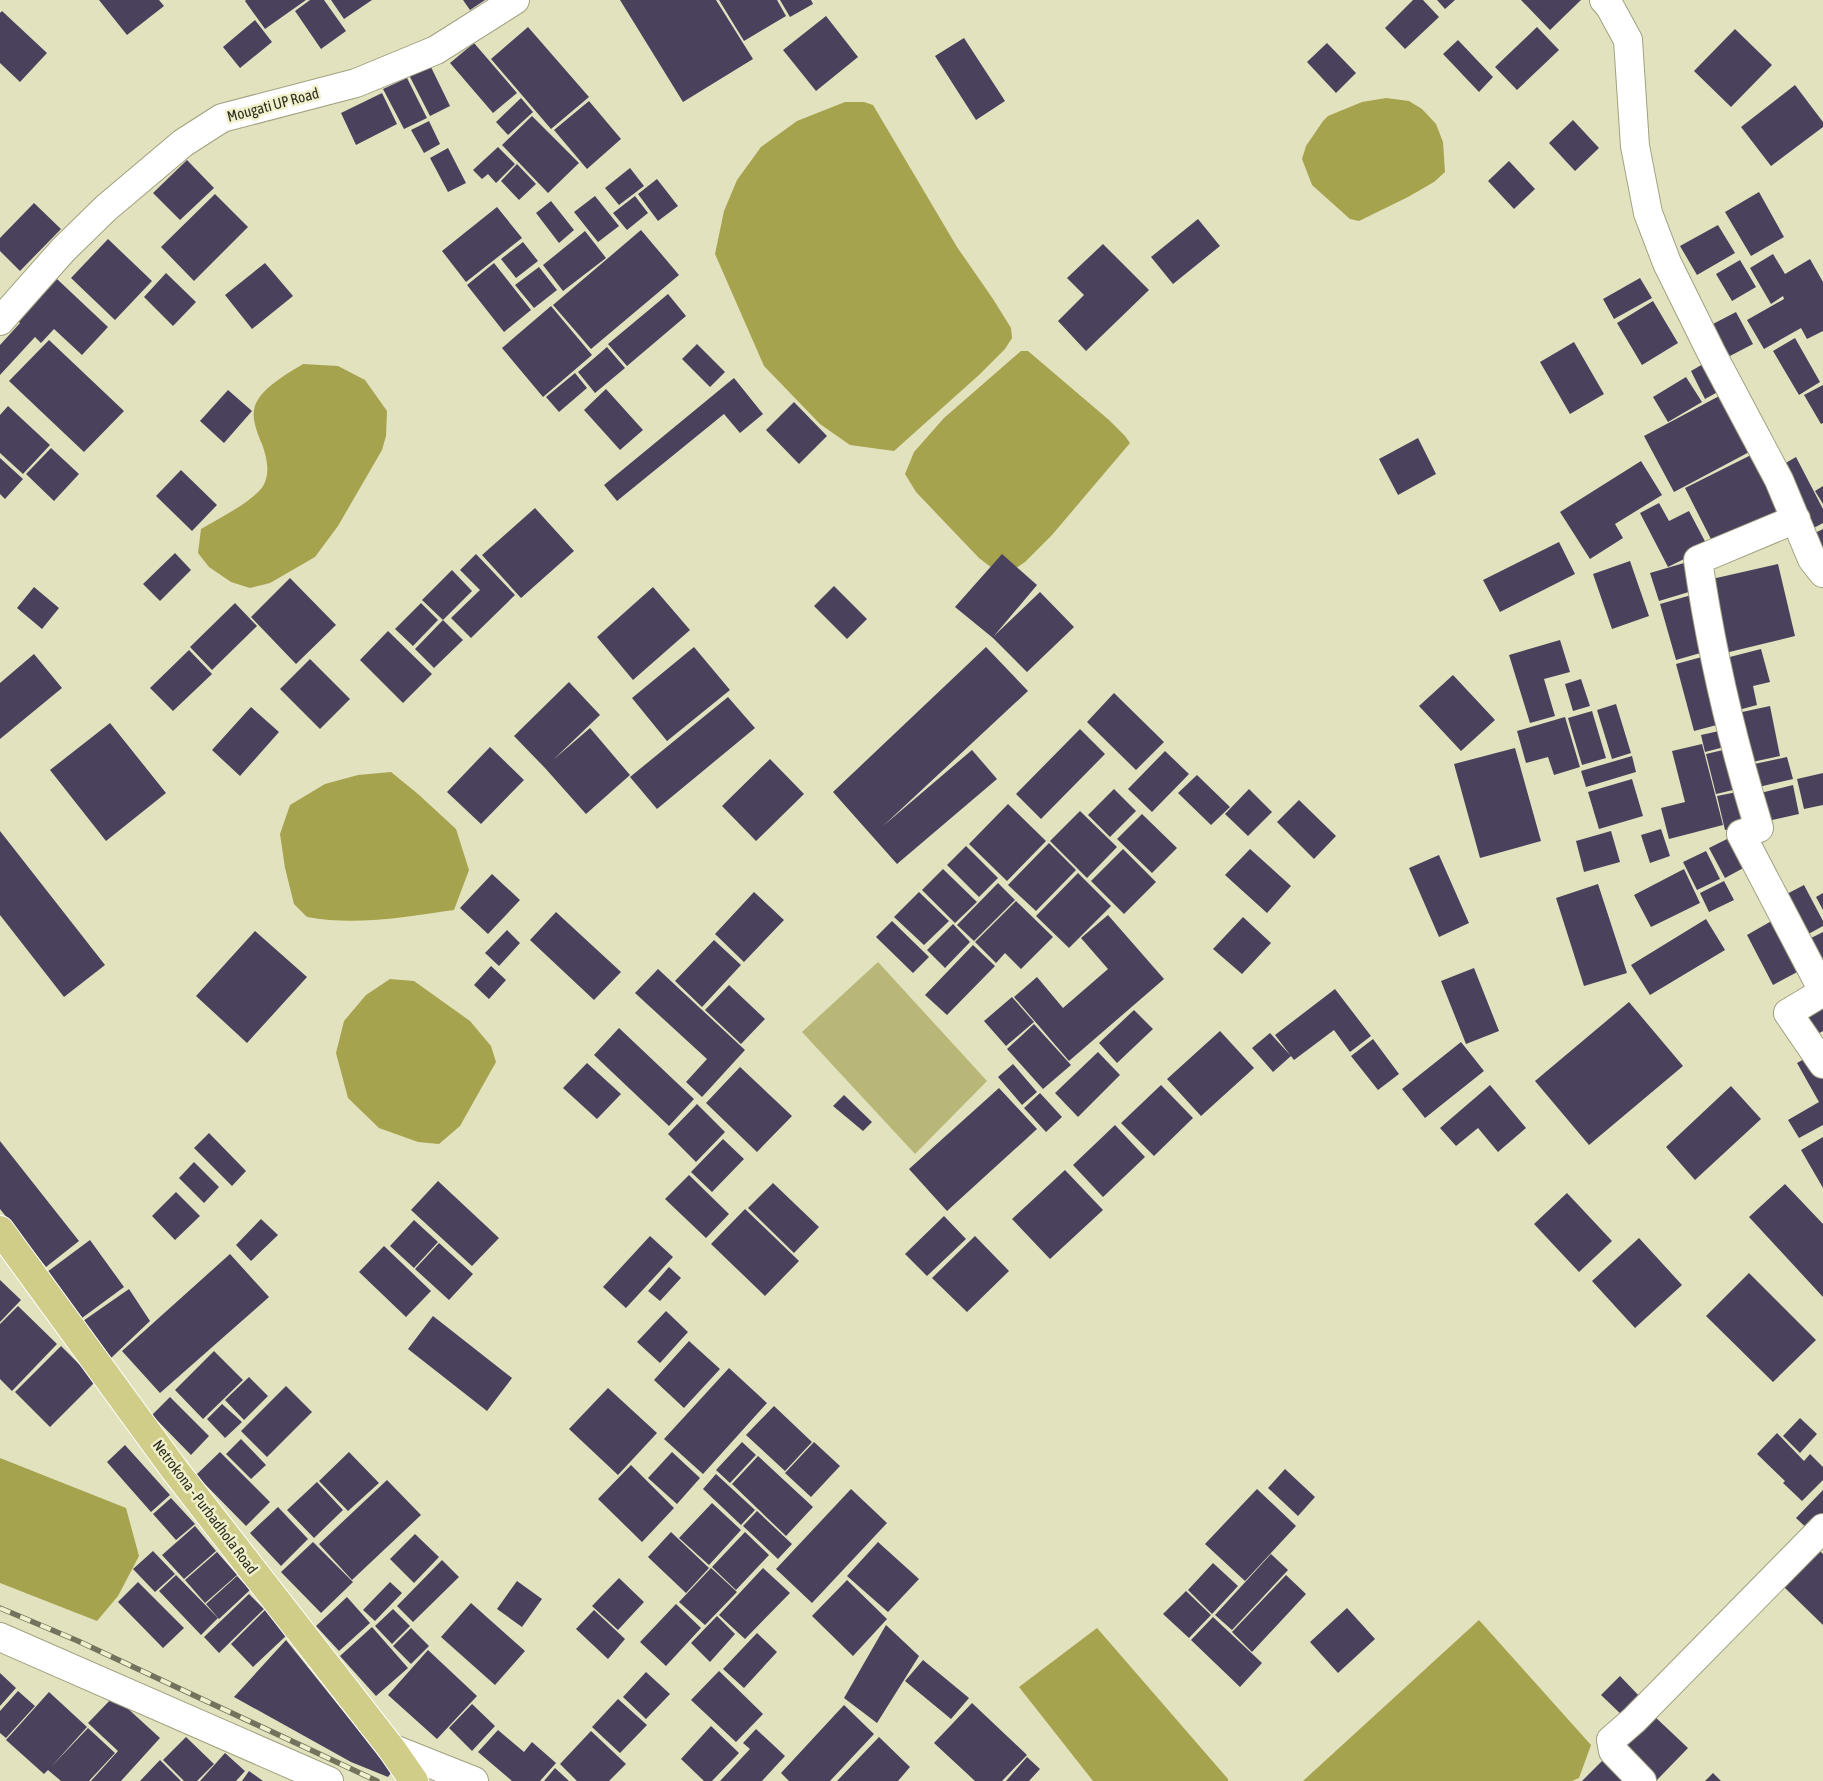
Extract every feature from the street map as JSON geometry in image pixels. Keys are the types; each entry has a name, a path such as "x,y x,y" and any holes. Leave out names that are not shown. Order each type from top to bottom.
{"main road":[{"name":"Netrokona - Purbadhola Road","path":"0,1230 174,1469 391,1748 414,1781"}],"street":[{"name":"Mougati UP Road","path":"0,321 64,250 106,208 183,143 222,118 356,82 436,50 515,0"},
{"path":"1604,0 1610,7 1628,40 1635,146 1648,212 1664,255 1711,352 1779,480 1812,559 1823,573"},
{"path":"1796,519 1698,560 1708,627 1734,741 1759,828 1740,834 1823,992 1788,1013 1823,1064"},
{"path":"1642,1781 1613,1751 1611,1740 1634,1720 1823,1528"},
{"path":"0,1637 329,1781"},
{"path":"391,1748 474,1781"}],"shaded area":[{"path":"1386,98 1409,101 1422,109 1436,124 1443,142 1445,172 1434,182 1408,197 1359,221 1350,219 1312,185 1302,159 1306,146 1328,116 1362,102"},
{"path":"845,102 864,102 873,105 957,247 1011,328 1012,338 1005,349 979,375 894,451 850,445 820,424 764,366 715,254 724,211 737,180 761,147 797,121"},
{"path":"1021,351 1028,351 1109,420 1130,443 1052,535 1025,562 1012,571 992,568 979,558 916,492 905,474 914,452 944,418"},
{"path":"303,364 338,366 365,380 387,411 386,436 382,450 338,526 315,557 270,583 250,588 231,582 209,567 198,553 201,529 247,502 265,482 267,463 255,423 254,410 256,403 274,383"},
{"path":"391,772 456,829 469,870 454,910 362,921 325,920 307,917 294,904 285,868 280,834 290,805 325,784 358,775"},
{"path":"878,962 987,1081 915,1154 802,1032"},
{"path":"390,979 414,981 470,1021 491,1046 496,1062 460,1126 439,1144 418,1142 379,1128 348,1098 336,1053 344,1021 366,995"},
{"path":"0,1458 126,1508 139,1556 118,1596 97,1621 0,1583"},
{"path":"1479,1620 1591,1745 1579,1778 1572,1781 1303,1781"},
{"path":"1097,1628 1228,1781 1093,1781 1019,1687"}],"building":[{"path":"99,0 159,0 164,6 127,35"},
{"path":"246,0 306,0 265,29"},
{"path":"310,0 324,0 346,31 321,49 295,11"},
{"path":"331,0 372,0 344,19"},
{"path":"463,0 485,0 470,10"},
{"path":"620,0 716,0 753,59 683,102"},
{"path":"719,0 777,0 786,16 744,41"},
{"path":"780,0 811,0 813,4 790,17"},
{"path":"1413,0 1423,0 1439,17 1405,49 1385,28"},
{"path":"1437,0 1455,0 1445,9"},
{"path":"1521,0 1581,0 1550,30"},
{"path":"2,11 47,53 20,82 0,63 0,13"},
{"path":"826,16 858,57 816,91 783,50"},
{"path":"255,20 272,42 240,68 223,47"},
{"path":"528,27 589,97 551,129 491,59"},
{"path":"1537,27 1559,50 1517,90 1495,67"},
{"path":"1735,29 1772,65 1731,107 1694,71"},
{"path":"964,38 1005,101 976,120 935,56"},
{"path":"1458,40 1493,77 1479,92 1443,54"},
{"path":"474,43 517,93 493,113 450,63"},
{"path":"1327,43 1356,73 1336,93 1307,62"},
{"path":"430,65 450,106 430,116 409,75"},
{"path":"407,78 427,118 404,129 383,89"},
{"path":"1795,85 1823,122 1823,127 1771,166 1741,127"},
{"path":"382,93 397,124 356,145 341,113"},
{"path":"521,98 533,112 508,135 496,122"},
{"path":"589,101 621,139 587,169 554,130"},
{"path":"532,116 579,163 548,193 502,145"},
{"path":"1573,120 1599,148 1575,171 1549,143"},
{"path":"429,121 440,144 424,153 411,130"},
{"path":"498,147 515,164 496,183 488,174 482,179 473,170"},
{"path":"448,148 466,183 448,192 430,158"},
{"path":"187,160 214,188 180,220 153,193"},
{"path":"1509,161 1535,189 1514,209 1488,181"},
{"path":"517,164 536,184 519,200 501,181"},
{"path":"630,168 644,186 619,205 605,188"},
{"path":"657,179 678,206 658,221 638,194"},
{"path":"1759,192 1784,237 1751,256 1725,212"},
{"path":"215,194 248,227 194,281 161,247"},
{"path":"595,196 619,226 598,242 574,212"},
{"path":"635,196 648,213 627,230 613,213"},
{"path":"551,201 574,230 559,243 536,213"},
{"path":"34,203 61,229 20,271 0,251 0,238"},
{"path":"497,207 522,238 466,282 442,251"},
{"path":"1198,219 1220,246 1173,284 1151,257"},
{"path":"1718,225 1735,253 1697,275 1680,246"},
{"path":"641,230 679,275 591,349 553,305"},
{"path":"585,231 606,258 563,291 543,265"},
{"path":"108,239 152,281 115,320 71,278"},
{"path":"523,242 538,261 516,278 501,259"},
{"path":"1103,244 1149,290 1086,351 1058,321 1084,295 1067,278"},
{"path":"1773,254 1785,274 1810,259 1823,282 1823,331 1807,339 1801,328 1764,349 1747,320 1784,299 1783,296 1771,304 1750,268"},
{"path":"1740,260 1756,287 1732,301 1716,274"},
{"path":"265,263 293,296 252,329 225,295"},
{"path":"494,263 531,310 504,332 467,285"},
{"path":"539,267 557,290 534,308 515,285"},
{"path":"166,273 196,302 173,326 144,297"},
{"path":"1640,278 1652,298 1614,319 1603,299"},
{"path":"57,279 108,327 82,355 54,329 41,343 35,337 0,375 0,345 20,323 18,321"},
{"path":"668,294 686,316 627,366 608,344"},
{"path":"1653,301 1678,343 1642,365 1617,323"},
{"path":"551,306 592,355 543,397 502,348"},
{"path":"1736,312 1753,344 1728,357 1711,325"},
{"path":"1795,338 1820,382 1799,395 1773,351"},
{"path":"49,340 124,411 84,452 9,381"},
{"path":"1574,342 1604,394 1570,414 1540,362"},
{"path":"697,344 725,372 710,387 682,359"},
{"path":"607,347 625,368 595,393 578,372"},
{"path":"1710,360 1725,388 1705,399 1691,371"},
{"path":"575,373 587,388 559,412 546,397"},
{"path":"1686,377 1702,402 1668,422 1653,397"},
{"path":"734,378 763,414 740,433 724,414 617,501 604,485"},
{"path":"1823,385 1823,423 1821,424 1804,395"},
{"path":"606,389 643,430 620,450 584,410"},
{"path":"228,390 252,411 224,443 200,421"},
{"path":"1723,394 1753,450 1674,492 1644,436"},
{"path":"794,402 827,436 799,464 766,430"},
{"path":"8,406 50,445 23,474 0,453 0,415"},
{"path":"1418,438 1436,474 1398,495 1379,459"},
{"path":"51,448 79,474 54,501 26,474"},
{"path":"1757,452 1788,512 1716,549 1685,488"},
{"path":"1796,457 1823,509 1823,523 1810,530 1777,468"},
{"path":"0,458 23,479 5,499 0,494"},
{"path":"1641,461 1662,495 1615,524 1623,538 1590,559 1560,512"},
{"path":"181,470 217,505 192,531 156,496"},
{"path":"1823,486 1823,504 1815,491"},
{"path":"1659,503 1669,521 1689,511 1708,547 1668,567 1640,513"},
{"path":"535,508 574,551 521,598 482,555"},
{"path":"1823,529 1823,559 1811,535"},
{"path":"1559,542 1575,574 1500,612 1483,580"},
{"path":"175,553 191,570 160,601 143,584"},
{"path":"476,554 515,595 471,638 451,618 480,590 460,570"},
{"path":"1002,554 1037,585 994,636 1040,592 1074,627 1027,672 993,638 955,607"},
{"path":"1630,561 1649,616 1612,629 1593,574"},
{"path":"1684,563 1692,591 1659,601 1650,573"},
{"path":"1778,564 1795,636 1721,654 1703,581"},
{"path":"452,570 472,591 443,620 422,600"},
{"path":"290,578 336,625 296,664 251,617"},
{"path":"834,586 867,619 847,639 814,606"},
{"path":"34,587 59,608 42,629 17,608"},
{"path":"653,587 690,630 633,680 597,637"},
{"path":"1695,594 1711,650 1676,660 1660,604"},
{"path":"235,603 257,626 212,670 190,647"},
{"path":"421,603 438,620 413,646 395,629"},
{"path":"443,620 463,640 434,668 415,649"},
{"path":"388,631 432,674 403,703 360,660"},
{"path":"1560,640 1570,672 1544,679 1555,716 1530,723 1509,655"},
{"path":"694,647 730,690 667,741 632,698"},
{"path":"986,647 1028,691 883,826 972,750 997,779 897,864 833,792"},
{"path":"1761,649 1770,682 1753,686 1757,705 1731,712 1718,660"},
{"path":"189,650 212,674 173,711 150,688"},
{"path":"34,654 62,688 0,739 0,683"},
{"path":"1709,655 1728,722 1694,731 1676,664"},
{"path":"310,659 350,699 320,729 280,689"},
{"path":"1453,675 1495,720 1461,751 1419,706"},
{"path":"1581,679 1590,706 1573,711 1565,684"},
{"path":"569,682 600,715 553,760 590,728 630,775 586,814 514,736"},
{"path":"1114,693 1164,742 1136,770 1087,722"},
{"path":"728,697 755,728 657,809 630,777"},
{"path":"1616,704 1631,753 1612,759 1597,710"},
{"path":"1770,706 1780,756 1743,764 1733,714"},
{"path":"251,707 279,732 240,776 212,750"},
{"path":"1592,711 1606,758 1582,765 1568,718"},
{"path":"1565,717 1580,767 1554,775 1548,757 1526,763 1517,731"},
{"path":"110,723 166,793 106,841 50,770"},
{"path":"1080,729 1105,754 1041,819 1016,794"},
{"path":"1728,729 1732,745 1705,752 1701,735"},
{"path":"1702,744 1723,825 1669,839 1661,808 1685,802 1672,751"},
{"path":"490,747 524,780 481,824 447,792"},
{"path":"1515,748 1541,841 1480,858 1454,764"},
{"path":"1723,750 1733,790 1716,794 1706,754"},
{"path":"1165,751 1189,774 1152,812 1128,789"},
{"path":"1632,756 1636,772 1586,787 1581,771"},
{"path":"1787,757 1793,779 1750,789 1745,766"},
{"path":"770,759 804,794 756,841 722,806"},
{"path":"1823,773 1823,805 1804,809 1797,779"},
{"path":"1197,775 1230,807 1211,825 1178,793"},
{"path":"1632,779 1643,816 1599,829 1588,792"},
{"path":"1793,785 1799,814 1763,822 1756,794"},
{"path":"1114,789 1136,811 1110,837 1088,815"},
{"path":"1249,789 1272,812 1248,836 1225,814"},
{"path":"1737,792 1745,826 1725,830 1717,796"},
{"path":"1299,800 1336,836 1314,859 1277,822"},
{"path":"1008,804 1046,841 1007,881 969,844"},
{"path":"1080,811 1117,847 1087,878 1050,841"},
{"path":"1142,814 1177,848 1152,873 1117,839"},
{"path":"1661,829 1670,856 1650,863 1641,835"},
{"path":"0,831 105,965 64,997 0,915"},
{"path":"1611,831 1620,862 1584,872 1576,841"},
{"path":"1731,837 1747,866 1725,878 1709,848"},
{"path":"1049,843 1076,870 1036,911 1008,885"},
{"path":"966,846 998,878 979,897 947,865"},
{"path":"1123,849 1156,882 1124,914 1091,881"},
{"path":"1250,849 1291,886 1267,913 1225,875"},
{"path":"1706,851 1720,879 1697,890 1683,862"},
{"path":"1439,855 1469,923 1439,937 1409,868"},
{"path":"943,869 977,902 955,923 922,890"},
{"path":"1684,869 1700,903 1651,927 1634,895"},
{"path":"1078,873 1111,906 1069,948 1036,916"},
{"path":"492,874 520,900 488,934 460,908"},
{"path":"1724,881 1734,900 1709,912 1700,893"},
{"path":"998,883 1015,900 974,941 957,925"},
{"path":"1598,884 1627,973 1584,986 1556,898"},
{"path":"1804,885 1823,921 1823,926 1803,937 1781,897"},
{"path":"754,892 784,920 744,962 715,934"},
{"path":"919,892 949,921 924,945 894,917"},
{"path":"1823,893 1823,910 1816,897"},
{"path":"1016,901 1053,937 1021,969 1005,953 996,963 975,942"},
{"path":"556,912 621,972 594,1000 530,940"},
{"path":"1108,915 1164,979 1069,1061 1014,997 1037,977 1063,1008 1108,969 1081,938"},
{"path":"1243,917 1271,943 1242,974 1213,949"},
{"path":"1706,919 1725,950 1650,995 1631,965"},
{"path":"1775,919 1801,970 1773,985 1747,935"},
{"path":"892,921 929,957 913,973 876,937"},
{"path":"953,924 970,942 945,968 927,950"},
{"path":"507,930 520,943 499,966 485,953"},
{"path":"255,931 307,977 247,1043 196,996"},
{"path":"1823,932 1823,974 1805,941"},
{"path":"714,940 741,965 702,1007 675,981"},
{"path":"973,945 995,966 947,1015 925,995"},
{"path":"491,966 506,980 489,999 474,985"},
{"path":"1474,968 1499,1031 1466,1044 1441,981"},
{"path":"658,969 745,1050 702,1097 686,1082 707,1059 635,993"},
{"path":"729,985 765,1019 741,1044 705,1010"},
{"path":"1335,989 1371,1036 1350,1052 1334,1030 1294,1060 1275,1035"},
{"path":"1012,997 1034,1022 1006,1046 984,1021"},
{"path":"1823,999 1823,1031 1814,1036 1800,1011"},
{"path":"1629,1002 1683,1066 1589,1145 1535,1081"},
{"path":"1134,1010 1153,1029 1117,1063 1099,1043"},
{"path":"1034,1024 1071,1065 1043,1089 1007,1049"},
{"path":"619,1028 694,1099 669,1126 594,1055"},
{"path":"1220,1031 1254,1068 1201,1116 1167,1079"},
{"path":"1270,1033 1291,1056 1273,1072 1252,1048"},
{"path":"1373,1039 1399,1074 1378,1090 1351,1056"},
{"path":"1461,1042 1484,1071 1425,1118 1402,1089"},
{"path":"1098,1052 1120,1075 1078,1117 1055,1093"},
{"path":"1815,1053 1823,1067 1823,1125 1799,1138 1788,1120 1819,1102 1797,1063"},
{"path":"587,1063 621,1094 597,1119 563,1088"},
{"path":"1013,1064 1037,1092 1022,1105 998,1077"},
{"path":"740,1067 792,1116 757,1152 706,1103"},
{"path":"1161,1085 1193,1118 1154,1156 1121,1123"},
{"path":"1490,1085 1526,1128 1498,1152 1478,1128 1456,1146 1440,1128"},
{"path":"1731,1086 1761,1119 1695,1180 1666,1147"},
{"path":"999,1088 1037,1129 947,1211 909,1169"},
{"path":"1040,1093 1062,1117 1046,1132 1024,1108"},
{"path":"844,1095 872,1122 863,1131 833,1106"},
{"path":"697,1104 725,1132 696,1162 668,1134"},
{"path":"1115,1125 1145,1157 1103,1197 1073,1165"},
{"path":"209,1133 246,1171 232,1186 194,1148"},
{"path":"1823,1137 1823,1188 1801,1150"},
{"path":"723,1139 744,1159 712,1192 691,1172"},
{"path":"0,1141 79,1241 46,1267 0,1209"},
{"path":"194,1162 219,1187 204,1203 179,1178"},
{"path":"1065,1170 1103,1210 1050,1259 1012,1219"},
{"path":"689,1175 729,1214 706,1238 665,1199"},
{"path":"438,1181 499,1238 472,1266 411,1210"},
{"path":"773,1183 819,1227 794,1253 748,1208"},
{"path":"1785,1184 1823,1224 1823,1297 1749,1217"},
{"path":"176,1192 200,1216 175,1240 152,1216"},
{"path":"1567,1193 1612,1241 1579,1272 1534,1224"},
{"path":"745,1209 799,1261 765,1296 711,1244"},
{"path":"944,1216 966,1239 927,1276 905,1254"},
{"path":"261,1219 278,1235 251,1261 236,1245"},
{"path":"414,1220 438,1242 414,1268 390,1246"},
{"path":"650,1236 673,1257 626,1308 603,1287"},
{"path":"975,1236 1009,1271 967,1312 932,1278"},
{"path":"1639,1238 1682,1285 1635,1328 1592,1281"},
{"path":"90,1240 124,1287 82,1318 47,1272"},
{"path":"439,1243 473,1274 449,1300 415,1269"},
{"path":"384,1246 431,1291 406,1317 359,1272"},
{"path":"230,1254 269,1297 160,1393 122,1351"},
{"path":"669,1267 681,1278 660,1301 648,1291"},
{"path":"1749,1273 1816,1340 1773,1382 1706,1316"},
{"path":"0,1280 21,1300 0,1322"},
{"path":"129,1289 150,1321 110,1359 83,1321"},
{"path":"18,1306 57,1344 12,1391 0,1379 0,1324"},
{"path":"666,1311 688,1332 660,1363 637,1342"},
{"path":"433,1316 512,1378 487,1411 408,1349"},
{"path":"689,1341 720,1369 684,1408 654,1380"},
{"path":"61,1346 96,1381 50,1427 15,1392"},
{"path":"214,1351 243,1380 203,1419 175,1390"},
{"path":"729,1368 767,1403 703,1474 664,1439"},
{"path":"249,1377 268,1396 244,1420 225,1400"},
{"path":"286,1386 312,1412 267,1457 241,1431"},
{"path":"608,1388 657,1433 618,1475 569,1429"},
{"path":"170,1397 209,1436 191,1455 152,1415"},
{"path":"222,1404 242,1422 225,1438 207,1419"},
{"path":"774,1406 812,1442 785,1471 746,1435"},
{"path":"1800,1418 1817,1434 1800,1453 1783,1436"},
{"path":"1777,1433 1804,1461 1810,1454 1823,1467 1823,1480 1802,1501 1783,1483 1785,1481 1757,1454"},
{"path":"241,1439 266,1465 251,1479 226,1454"},
{"path":"742,1442 756,1455 730,1483 716,1470"},
{"path":"814,1442 840,1466 811,1497 785,1473"},
{"path":"125,1445 170,1495 151,1512 107,1462"},
{"path":"220,1452 270,1502 246,1526 196,1475"},
{"path":"349,1452 379,1483 348,1511 319,1481"},
{"path":"672,1452 700,1478 677,1504 648,1478"},
{"path":"758,1456 813,1507 786,1536 732,1484"},
{"path":"631,1465 674,1508 642,1542 598,1499"},
{"path":"1285,1469 1315,1497 1298,1516 1268,1488"},
{"path":"716,1474 755,1510 741,1525 703,1489"},
{"path":"387,1480 421,1515 352,1580 319,1544"},
{"path":"317,1482 343,1510 314,1538 287,1510"},
{"path":"851,1489 887,1523 812,1603 776,1569"},
{"path":"1257,1489 1296,1526 1245,1581 1205,1544"},
{"path":"1823,1490 1823,1525 1814,1535 1796,1518"},
{"path":"171,1498 195,1524 176,1540 153,1514"},
{"path":"712,1503 741,1530 709,1565 679,1538"},
{"path":"278,1507 308,1539 281,1566 250,1533"},
{"path":"757,1511 792,1544 778,1559 743,1526"},
{"path":"195,1526 216,1551 184,1579 162,1555"},
{"path":"671,1532 709,1568 686,1593 648,1557"},
{"path":"745,1532 769,1555 736,1590 712,1567"},
{"path":"415,1534 439,1557 414,1583 390,1559"},
{"path":"313,1542 353,1582 321,1613 281,1572"},
{"path":"878,1542 919,1579 888,1612 847,1576"},
{"path":"1819,1550 1823,1554 1823,1625 1784,1587"},
{"path":"153,1551 175,1574 155,1592 133,1569"},
{"path":"217,1552 237,1575 205,1603 185,1580"},
{"path":"1271,1554 1288,1570 1232,1630 1215,1615"},
{"path":"442,1560 459,1577 413,1622 397,1606"},
{"path":"1213,1563 1238,1586 1212,1614 1188,1590"},
{"path":"711,1568 737,1592 705,1625 679,1602"},
{"path":"763,1568 790,1593 745,1639 719,1615"},
{"path":"176,1575 218,1618 201,1635 159,1591"},
{"path":"1286,1575 1306,1594 1252,1652 1232,1632"},
{"path":"237,1576 250,1590 219,1619 206,1604"},
{"path":"619,1578 644,1602 618,1630 592,1606"},
{"path":"847,1580 887,1619 853,1656 812,1616"},
{"path":"517,1581 542,1599 522,1627 497,1609"},
{"path":"138,1582 184,1628 163,1648 118,1602"},
{"path":"390,1582 402,1593 375,1621 363,1610"},
{"path":"1186,1591 1211,1615 1189,1638 1163,1614"},
{"path":"249,1594 264,1609 219,1653 204,1637"},
{"path":"347,1597 370,1623 339,1651 316,1626"},
{"path":"471,1603 525,1651 495,1685 441,1637"},
{"path":"676,1604 701,1628 666,1666 640,1642"},
{"path":"1347,1608 1375,1639 1338,1673 1310,1642"},
{"path":"393,1609 410,1626 392,1644 375,1626"},
{"path":"265,1610 288,1634 253,1667 231,1644"},
{"path":"594,1610 625,1639 608,1659 576,1629"},
{"path":"717,1616 735,1634 710,1662 691,1643"},
{"path":"1213,1617 1262,1663 1240,1687 1191,1640"},
{"path":"886,1625 919,1656 877,1723 844,1698"},
{"path":"372,1627 408,1668 376,1696 340,1656"},
{"path":"411,1628 429,1646 411,1664 393,1646"},
{"path":"757,1633 777,1652 744,1688 723,1669"},
{"path":"286,1640 371,1746 393,1770 388,1777 351,1762 234,1697"},
{"path":"428,1650 477,1696 437,1739 388,1695"},
{"path":"923,1660 969,1698 951,1719 905,1681"},
{"path":"719,1671 763,1714 736,1742 691,1700"},
{"path":"646,1672 670,1694 646,1719 623,1697"},
{"path":"0,1673 16,1688 0,1706"},
{"path":"1620,1676 1643,1700 1625,1718 1601,1695"},
{"path":"18,1691 35,1706 6,1738 0,1733 0,1711"},
{"path":"49,1692 87,1727 51,1767 88,1728 115,1753 89,1781 61,1781 48,1770 44,1774 6,1740"},
{"path":"114,1696 160,1738 121,1781 91,1781 118,1751 88,1723"},
{"path":"618,1699 647,1725 620,1753 592,1727"},
{"path":"972,1703 1027,1755 1002,1781 975,1781 934,1743"},
{"path":"472,1704 495,1726 472,1751 449,1728"},
{"path":"844,1705 874,1734 830,1781 789,1781 781,1773"},
{"path":"1653,1715 1688,1748 1656,1781 1645,1781 1616,1753"},
{"path":"711,1726 739,1753 712,1781 704,1781 681,1759"},
{"path":"756,1729 785,1756 762,1781 720,1781 750,1749 743,1743"},
{"path":"498,1730 524,1752 532,1742 556,1763 540,1781 512,1781 478,1752"},
{"path":"591,1731 626,1764 609,1781 577,1781 560,1764"},
{"path":"186,1737 214,1764 197,1781 184,1781 163,1760"},
{"path":"879,1737 910,1767 898,1781 837,1781"},
{"path":"225,1753 245,1771 236,1781 200,1781"},
{"path":"1027,1757 1040,1769 1029,1781 1006,1781"},
{"path":"1605,1758 1628,1781 1582,1781"},
{"path":"160,1760 181,1781 140,1781"},
{"path":"555,1768 569,1781 544,1781"},
{"path":"249,1771 263,1781 242,1781"},
{"path":"1713,1773 1721,1781 1705,1781"}],"railway":[{"path":"0,1608 78,1641 377,1781"}]}
